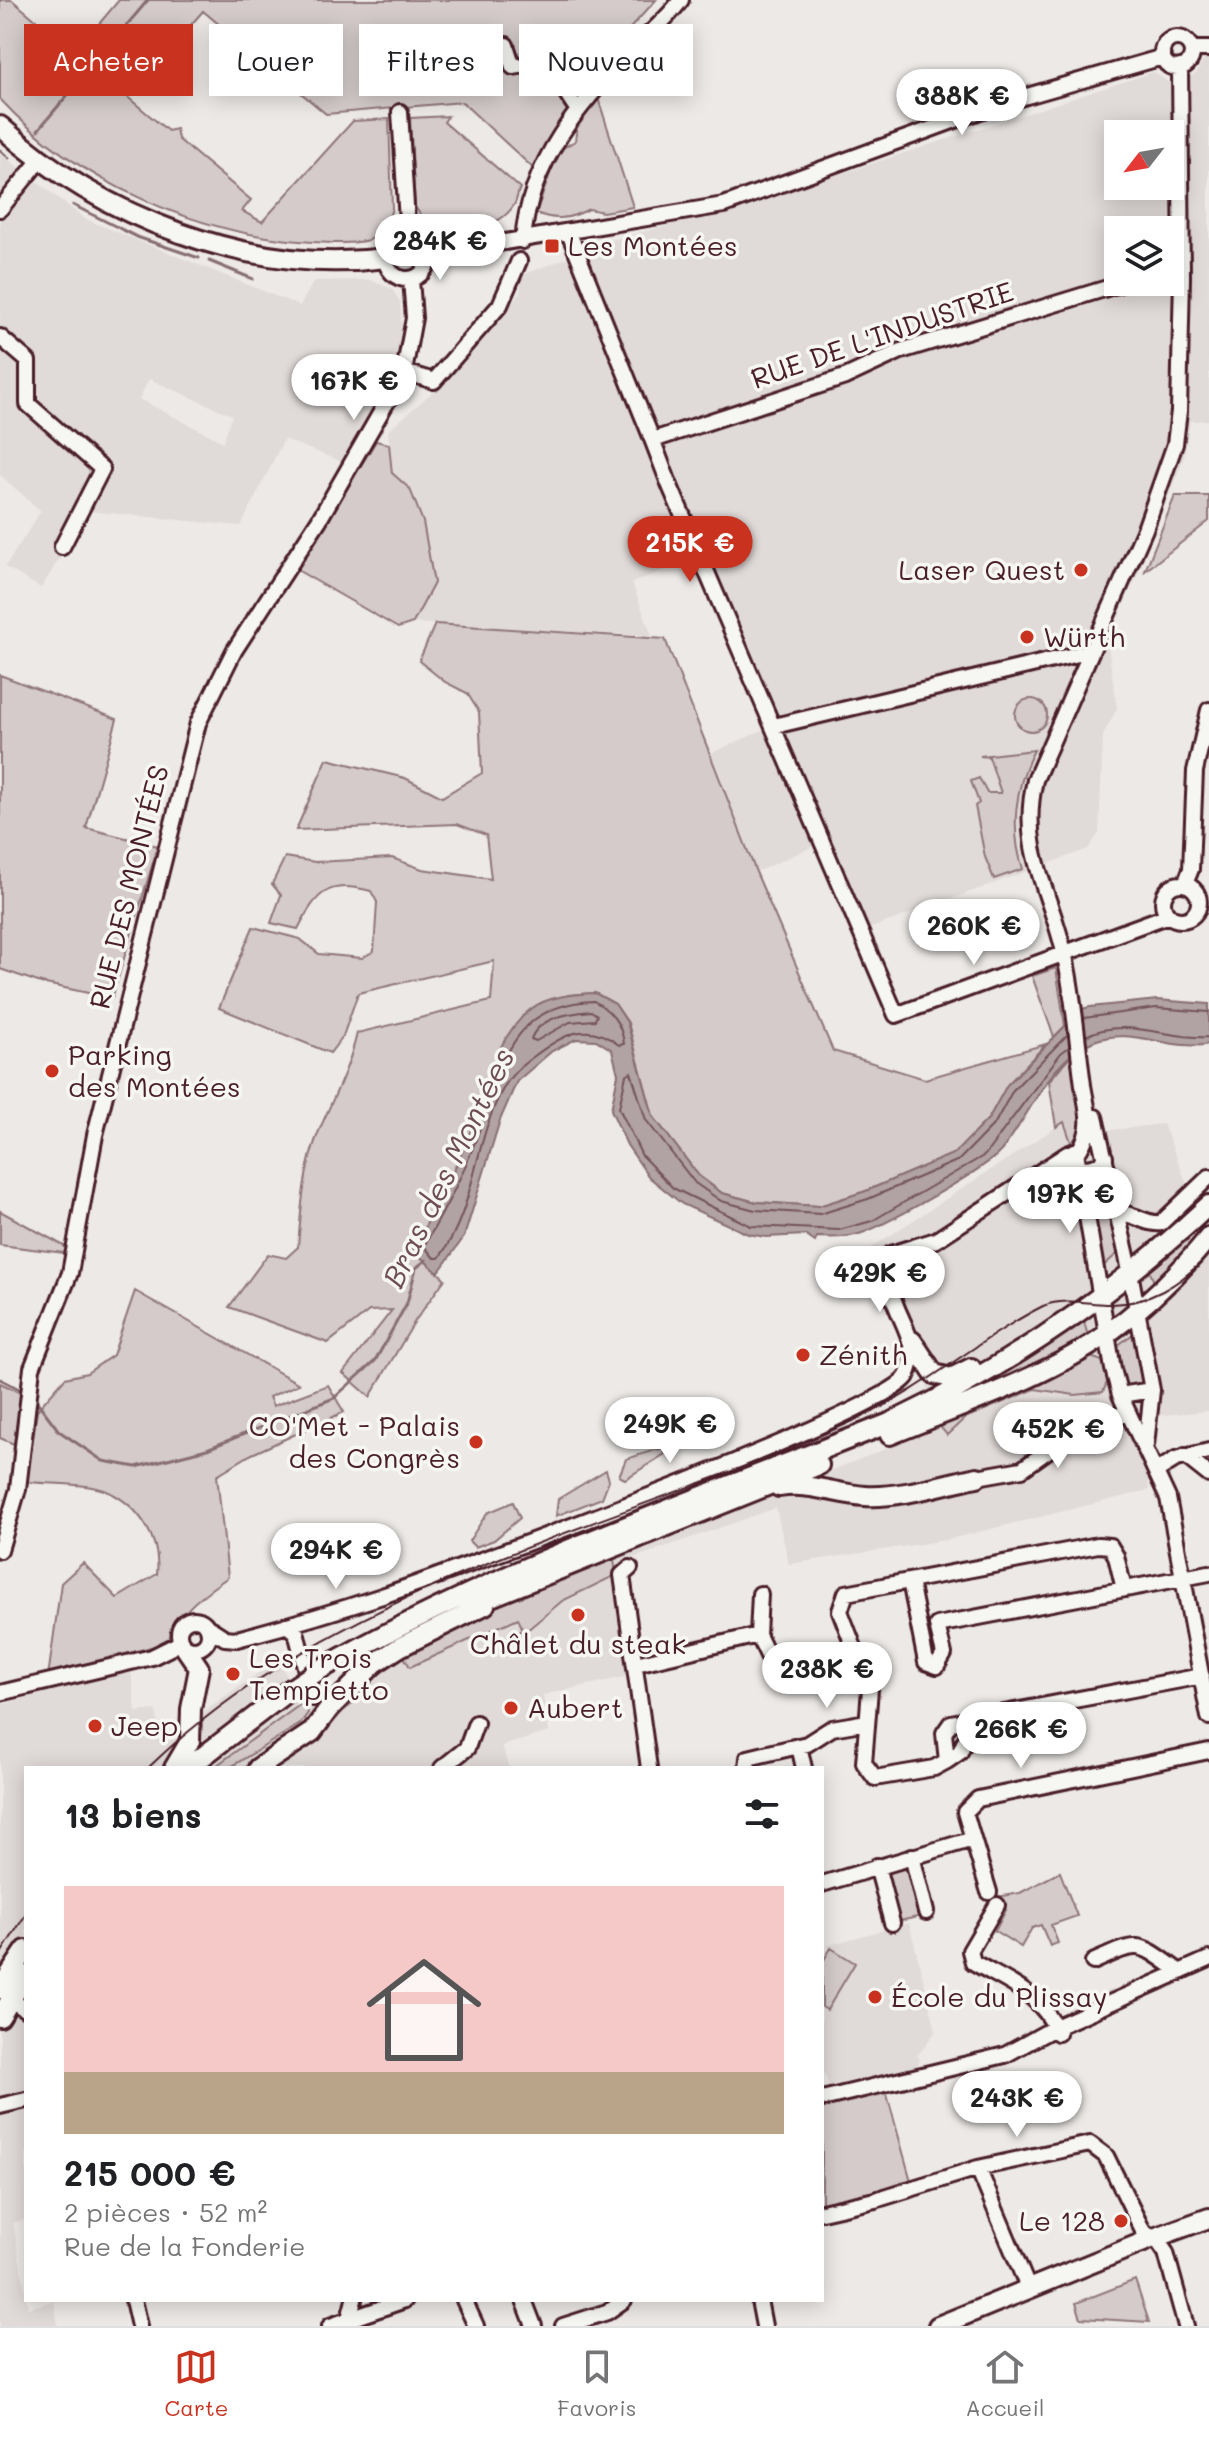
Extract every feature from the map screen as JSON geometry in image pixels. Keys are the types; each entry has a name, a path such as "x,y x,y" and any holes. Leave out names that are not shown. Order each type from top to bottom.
{"main road":[{"path":"0,126 40,160 114,205 224,245 287,257 386,258"},
{"path":"191,1766 386,1632 491,1583 902,1417 977,1377 1130,1273 1209,1205"},
{"path":"322,1675 457,1611 1003,1387 1106,1335 1177,1276 1209,1237"},
{"path":"912,1341 930,1371 951,1378 1050,1317 1071,1316"},
{"path":"748,1494 805,1485 864,1496 887,1495 977,1477"},
{"path":"261,1766 312,1732 360,1677 400,1647 609,1550"},
{"path":"175,1766 190,1741 192,1698 199,1668 183,1646"},
{"path":"207,1766 290,1696"},
{"path":"0,2017 24,1956"},
{"path":"9,1998 24,1978"},
{"path":"938,2326 1209,2218"}],"street":[{"path":"521,241 541,169 561,130 681,0"},
{"path":"1173,39 1182,39 1191,49 1190,59 1180,67 1171,67 1163,57 1163,48 1173,39"},
{"path":"506,45 513,67 544,62 551,67 562,90 578,110"},
{"path":"1191,49 1209,49"},
{"path":"428,255 724,205 999,104 1163,57"},
{"path":"1177,216 1180,67"},
{"path":"400,112 408,237"},
{"path":"0,209 40,160"},
{"path":"569,233 643,417 656,439 655,447 674,497 896,1015 1065,956 1169,915 1183,920 1195,913 1199,900 1185,884"},
{"path":"408,237 421,242 428,255 426,269 411,279 394,274 386,258 394,242 408,237"},
{"path":"404,372 434,381 500,305 519,261"},
{"name":"RUE DES MONTÉES","path":"0,1550 18,1489 28,1395 37,1350 62,1299 70,1273 95,1135 198,723 216,682 319,520 404,372 414,318 411,279"},
{"name":"RUE DE L'INDUSTRIE","path":"656,439 845,377 901,351 1104,289"},
{"path":"1177,296 1180,406 1175,444 1145,529 1035,780 1029,805 1032,855 1065,956 1091,1126 1078,1150 1077,1168 1106,1335 1120,1395 1158,1470 1168,1498 1209,1717"},
{"path":"0,337 28,361 28,404 102,469 62,547"},
{"path":"774,726 1091,651"},
{"path":"1169,915 1163,904 1167,890 1185,884 1191,869 1195,771 1209,710"},
{"path":"1080,1057 1130,1273 1152,1390 1146,1446"},
{"path":"183,1646 180,1628 199,1618 225,1638 237,1639 286,1625 471,1564 802,1435 872,1403 903,1383 910,1367 912,1341 891,1293 891,1254 936,1240 1078,1150 1097,1146 1104,1154"},
{"path":"1058,1162 1077,1168 1098,1165 1104,1154"},
{"path":"1116,1214 1129,1213 1150,1223 1161,1223 1209,1177"},
{"path":"1120,1395 1152,1390"},
{"path":"977,1477 1022,1469 1074,1432 1113,1416 1129,1414"},
{"path":"1158,1470 1185,1456 1209,1451"},
{"path":"1185,1456 1209,1475"},
{"path":"975,1718 960,1752 934,1768 875,1778 868,1772 864,1763 870,1689 840,1611 840,1601 846,1593 1098,1545 1110,1546 1116,1556 1124,1589"},
{"path":"630,1568 622,1575 649,1766"},
{"path":"918,1628 1209,1573"},
{"path":"910,1581 926,1662 937,1666 944,1654 937,1625"},
{"path":"760,1594 758,1635 775,1670"},
{"path":"286,1625 296,1632 313,1698"},
{"path":"0,1693 206,1642 211,1629"},
{"path":"636,1664 758,1635"},
{"path":"947,1761 944,1733 951,1723 1202,1676"},
{"path":"747,1766 748,1758 799,1746 832,1728 867,1722"},
{"path":"444,1766 467,1748 476,1723"},
{"path":"799,1746 804,1766"},
{"path":"1057,2030 1049,2011 1037,1998 973,1962 970,1951 993,1899 965,1812 978,1799 1209,1751"},
{"path":"824,1883 973,1839"},
{"path":"912,1856 926,1912"},
{"path":"877,1866 892,1923"},
{"path":"1093,1962 1132,1944 1142,1946 1180,1972"},
{"path":"824,2099 1005,2055 1209,1959"},
{"path":"0,2106 24,2100"},
{"path":"824,2212 1059,2148 1094,2145 1106,2156 1142,2229 1166,2253 1186,2326"},
{"path":"978,2168 1029,2290"},
{"path":"133,2302 139,2326"},
{"path":"349,2319 353,2302"},
{"path":"330,2326 399,2302"},
{"path":"465,2302 476,2326"},
{"path":"525,2302 534,2326"},
{"path":"563,2326 607,2312 621,2302"},
{"path":"759,2302 764,2326"}],"shaded area":[{"path":"0,0 12,0 41,24 24,24 24,96 126,96 168,131 176,129 178,139 251,200 242,211 262,222 353,121 389,119 392,208 384,234 349,243 313,242 271,238 185,216 103,179 65,156 0,99"},
{"path":"119,0 656,0 634,24 519,24 519,96 561,96 569,110 541,152 535,170 462,102 326,114 305,96 343,96 343,24 219,24 203,11 192,24 99,24"},
{"path":"1209,58 1209,420 1190,421 1184,457 1136,578 1107,640 1117,708 1103,735 1099,833 1088,849 868,929 827,840 756,872 711,753 780,723 587,264 600,243 735,208 1154,72 1168,82 1196,74 1204,59"},
{"path":"598,98 633,207 603,212 589,209 562,218 536,213 558,151 575,141 577,127"},
{"path":"448,116 444,122 520,188 507,214 488,225 465,230 432,231 415,207 410,118"},
{"path":"0,153 85,219 300,306 314,281 370,280 392,289 400,302 402,332 398,355 345,463 284,439 241,526 89,511 41,588 5,567 41,511 0,475","holes":["149,379 232,415 223,442 139,399"]},
{"path":"569,257 692,558 632,583 652,636 413,623 388,431 446,380 508,309 520,293 523,275"},
{"path":"376,441 389,444 392,473 410,489 423,522 434,583 413,623 398,628 297,570"},
{"path":"1175,496 1209,496 1209,521 1145,571"},
{"path":"435,624 665,639 756,872 833,1051 925,1079 1046,1044 1007,1085 989,1118 955,1153 866,1191 819,1206 756,1202 722,1193 699,1176 653,1116 628,1023 615,1004 595,993 568,995 493,1062 468,1139 434,1213 412,1249 445,1279 415,1321 370,1397 343,1373 392,1310 369,1311 328,1343 229,1307 268,1254 286,1258 298,1247 310,1159 357,1033 491,1001 494,961 358,993 343,1036 330,1053 219,1008 253,927 300,939 319,954 362,958 374,951 377,902 371,891 334,888 318,898 298,929 271,923 281,895 272,884 285,857 315,862 392,858 422,869 491,879 486,835 457,824 296,830 327,759 405,778 442,797 482,773 479,712 467,693 445,682 419,661"},
{"path":"0,675 117,719 86,828 158,846 112,998 41,983 0,969"},
{"path":"1031,699 1042,704 1047,715 1042,726 1031,731 1020,726 1015,715 1020,704"},
{"path":"1034,750 1022,778 1016,808 1017,839 1023,869 994,879 985,857 975,806 979,803 971,781 979,778 987,793 1001,793 989,757 980,756"},
{"path":"1056,968 1065,1026 1054,1037 1032,976"},
{"path":"1070,1056 1084,1133 1071,1142 1064,1122 1056,1127 1049,1081"},
{"path":"1064,1122 1078,1134 1163,1124 1190,1192 1209,1175 1209,1411 1141,1417 1149,1490 946,1540 789,1564 776,1508 619,1563 633,1675 543,1695 549,1732 502,1746 508,1766 24,1766 24,2220 13,2223 24,2302 27,2302 28,2308 54,2302 58,2326 0,2326 0,1705 131,1670 136,1712 156,1710 161,1741 280,1658 299,1713 380,1664 595,1564 944,1426 868,1250"},
{"path":"1105,1178 1118,1253 1101,1268 1084,1182"},
{"path":"0,1211 66,1247 64,1253 0,1245"},
{"path":"1209,1213 1209,1228 1155,1285 1149,1269"},
{"path":"135,1291 299,1384 269,1397 273,1406 328,1385 344,1412 250,1455 217,1475 228,1577 186,1611 176,1630 175,1640 48,1677 61,1583 83,1563 117,1598 157,1574 152,1537 139,1516 120,1498 92,1487 27,1482 37,1410 65,1378 87,1373 113,1355"},
{"path":"1083,1317 1088,1337 994,1382 992,1375"},
{"path":"1133,1334 1142,1383 1125,1387 1117,1346"},
{"path":"1088,1356 1102,1361 1108,1380 1103,1392 1075,1395 1035,1389 965,1418 947,1435 939,1425"},
{"path":"0,1383 22,1393 14,1444 0,1438"},
{"path":"665,1447 665,1454 625,1479 619,1476 626,1459"},
{"path":"606,1470 609,1480 602,1498 556,1516 558,1499"},
{"path":"513,1502 520,1518 494,1540 475,1547 469,1541 487,1513"},
{"path":"614,1559 616,1575 562,1601 519,1637 517,1633 523,1630 518,1618 410,1667 404,1657 368,1682 372,1689 343,1711 322,1735 319,1731 363,1676 439,1630"},
{"path":"305,1701 308,1713 300,1724 232,1766 216,1766"},
{"path":"909,1863 922,1916 895,1922 882,1870"},
{"path":"1060,1872 1077,1916 1051,1925 1058,1943 1050,1946 1041,1925 1032,1928 1021,1947 995,1931 1006,1910 1000,1907 997,1897 1020,1893"},
{"name":"École du Plissay","path":"909,1923 936,2031 917,2056 920,2059 917,2066 829,2086 824,2072 824,1960 831,1948 826,1946"},
{"path":"831,1948 855,1963 827,2010 824,2008 824,1960"},
{"path":"886,2091 911,2181 871,2193 870,2197 824,2207 824,2106"},
{"path":"1135,2280 1149,2322 1081,2318 1076,2303"}],"water":[{"path":"595,993 615,1004 627,1022 653,1116 699,1176 722,1193 756,1202 819,1206 866,1191 955,1153 989,1118 1007,1085 1082,1009 1157,1000 1209,1004 1209,1044 1180,1045 1123,1036 1094,1041 1078,1049 1052,1074 1001,1151 975,1171 871,1229 848,1236 817,1237 815,1242 805,1235 766,1237 748,1234 682,1204 649,1177 627,1145 611,1110 618,1074 612,1050 596,1040 576,1039 552,1051 517,1081 500,1120 464,1237 438,1273 412,1249 455,1168 498,1053 518,1022 531,1009 562,996"}],"waterway":[{"path":"38,130 148,0"},
{"path":"0,150 9,158"},
{"path":"73,205 137,237 199,258"},
{"path":"209,261 253,279"},
{"name":"Bras des Montées","path":"35,1399 59,1431 103,1461 136,1467 207,1449 334,1398 375,1361 407,1303 416,1268 426,1260"},
{"name":"Bras des Montées","path":"0,1379 25,1392"}],"tram line":[{"path":"150,1766 225,1703 308,1649 396,1603 488,1563 771,1456 862,1417 909,1392 1043,1306 1066,1302 1121,1304 1149,1297 1175,1284 1209,1254"},
{"path":"0,1955 24,1917"}],"place":[{"name":"Les Montées","path":"552,246"},
{"name":"Laser Quest","path":"1081,570"},
{"name":"Würth","path":"1027,637"},
{"name":"Parking des Montées","path":"52,1071"},
{"name":"Zénith","path":"803,1355"},
{"name":"CO'Met - Palais des Congrès","path":"476,1442"},
{"name":"Châlet du steak","path":"578,1615"},
{"name":"Les Trois Tempietto","path":"233,1674"},
{"name":"Aubert","path":"511,1708"},
{"name":"Jeep","path":"95,1726"},
{"name":"École du Plissay","path":"875,1997"},
{"name":"Le 128","path":"1121,2221"}]}
